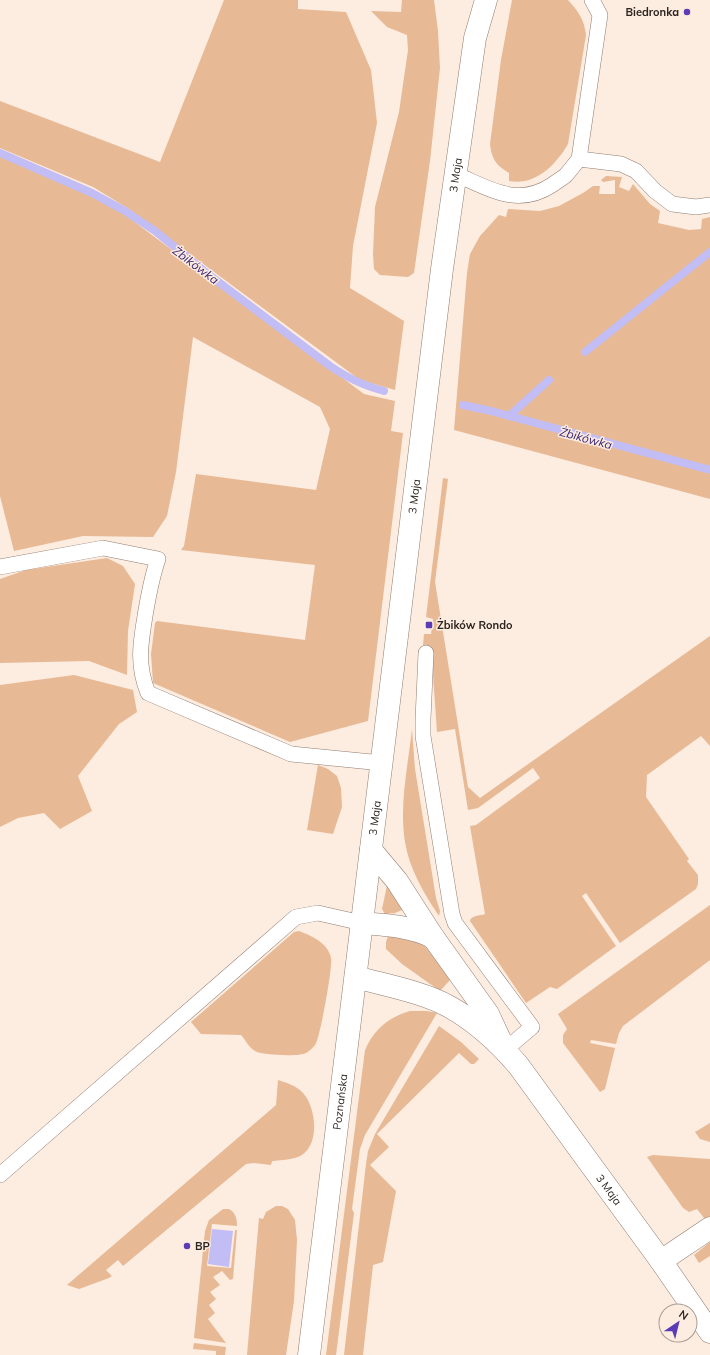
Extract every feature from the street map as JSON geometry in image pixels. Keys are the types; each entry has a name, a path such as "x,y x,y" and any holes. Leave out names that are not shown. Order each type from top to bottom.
{"main road":[{"name":"3 Maja","path":"471,0 475,38"},
{"name":"3 Maja","path":"486,0 475,38 455,174 433,338 371,850 397,881 433,937 488,1014 505,1050"},
{"name":"Poznańska","path":"309,1355 371,850"},
{"path":"362,922 406,927 433,937"},
{"name":"3 Maja","path":"356,977 425,997 448,1006 475,1024 505,1050 518,1065 661,1261 710,1332"},
{"path":"661,1261 710,1228"}],"lane":[{"path":"455,174 503,194 519,197 532,195 544,190 565,176 579,159 600,15 593,0"},
{"path":"579,159 621,164 636,171 655,191 672,204 696,207 710,205"},
{"path":"0,567 103,548 158,559 152,575 140,648 140,664 143,680 148,693 291,754 382,763"},
{"path":"426,653 423,736 452,914 455,923 532,1027 505,1050"},
{"path":"0,1175 296,917 318,913 362,922"}],"shaded area":[{"path":"224,0 298,0 298,9 346,12 371,70 377,123 353,246 350,288 404,321 395,390 360,380 129,209 93,187 0,148 0,101 160,162"},
{"path":"402,0 434,0 438,31 440,68 430,161 414,273 408,277 380,275 374,269 373,254 375,207 399,112 408,50 407,35 387,27 371,11 401,12"},
{"path":"512,0 568,0 580,16 584,24 586,35 568,144 551,166 544,172 536,177 519,182 509,181 509,173 495,162 490,144 501,60"},
{"path":"0,156 92,195 124,214 364,394 395,401 391,431 403,433 368,721 290,742 153,683 151,654 155,623 157,621 305,640 315,565 181,550 184,546 196,474 316,490 330,429 320,407 193,337 176,472 167,516 153,537 83,536 14,551 0,496"},
{"path":"606,176 622,177 619,187 629,191 633,184 650,204 660,211 658,223 689,230 701,229 702,219 710,217 710,499 454,430 467,273 470,254 480,236 499,215 506,217 508,209 540,211 559,206 593,186 600,186 599,194 615,194 615,180 603,182 601,180"},
{"path":"443,478 448,479 435,582 468,787 480,798 710,636 710,746 701,736 647,775 646,797 689,859 687,861 698,875 698,884 696,889 620,943 586,893 582,896 616,946 557,989 550,987 526,1003 470,921 474,917 485,914 470,826 476,825 540,778 533,768 478,808 468,810 455,729 437,732 431,647 423,645 424,634 431,634 433,619 426,617"},
{"path":"107,558 123,566 135,584 128,631 127,675 89,661 0,663 0,579 26,570"},
{"path":"74,675 133,690 137,712 119,724 78,776 92,811 60,829 44,813 18,818 0,827 0,685"},
{"path":"412,729 415,769 436,898 440,911 439,916 418,880 410,861 405,842 403,814 406,771"},
{"path":"318,765 328,769 337,776 341,788 342,807 333,834 307,830"},
{"path":"388,881 403,905 402,910 395,913 385,914 382,909"},
{"path":"710,905 710,960 623,1026 616,1044 591,1040 590,1043 615,1048 605,1089 600,1092 563,1043 563,1035 567,1029 558,1014"},
{"path":"299,931 323,944 327,948 331,958 323,1017 315,1045 308,1052 302,1054 265,1054 253,1050 241,1035 201,1034 191,1022 294,932"},
{"path":"399,934 424,945 451,979 440,991 402,964 386,949 388,936"},
{"path":"410,1011 427,1011 437,1013 365,1135 360,1149 352,1209 354,1213 336,1355 326,1355 365,1050 373,1036 383,1025 389,1020"},
{"path":"439,1026 461,1042 479,1059 474,1064 471,1064 459,1053 377,1134 389,1147 370,1165 396,1191 383,1262 373,1265 363,1355 344,1355 368,1151 375,1134"},
{"path":"278,1080 298,1088 303,1093 311,1107 314,1134 308,1149 302,1155 287,1160 272,1161 271,1165 254,1163 246,1164 123,1266 118,1260 106,1270 112,1276 79,1289 67,1285 276,1105"},
{"path":"710,1123 710,1142 700,1139 695,1132"},
{"path":"653,1155 710,1159 710,1216 706,1219 697,1209 689,1212 683,1208 647,1157"},
{"path":"276,1206 282,1206 288,1209 295,1220 297,1240 294,1301 286,1355 247,1355 259,1218 263,1219 266,1212"},
{"path":"223,1209 229,1209 235,1214 237,1226 212,1224 207,1266 231,1268 235,1230 237,1230 233,1279 230,1280 222,1271 213,1277 220,1285 210,1292 216,1299 209,1305 215,1313 208,1319 226,1343 194,1338 205,1231 209,1220"},
{"path":"212,1229 233,1231 229,1267 208,1264"},
{"path":"710,1242 710,1256 699,1263 694,1255"},
{"path":"194,1343 226,1347 225,1355 216,1355 216,1351 193,1349"}],"waterway":[{"name":"Żbikówka","path":"0,153 92,193 125,211 155,231 208,274 330,366 356,381 384,391"},
{"path":"585,352 710,252"},
{"path":"509,416 549,380"},
{"name":"Żbikówka","path":"463,405 491,411 710,470"}],"place":[{"name":"Biedronka","path":"687,12"},
{"name":"Żbików Rondo","path":"429,625"},
{"name":"BP","path":"187,1246"}]}
